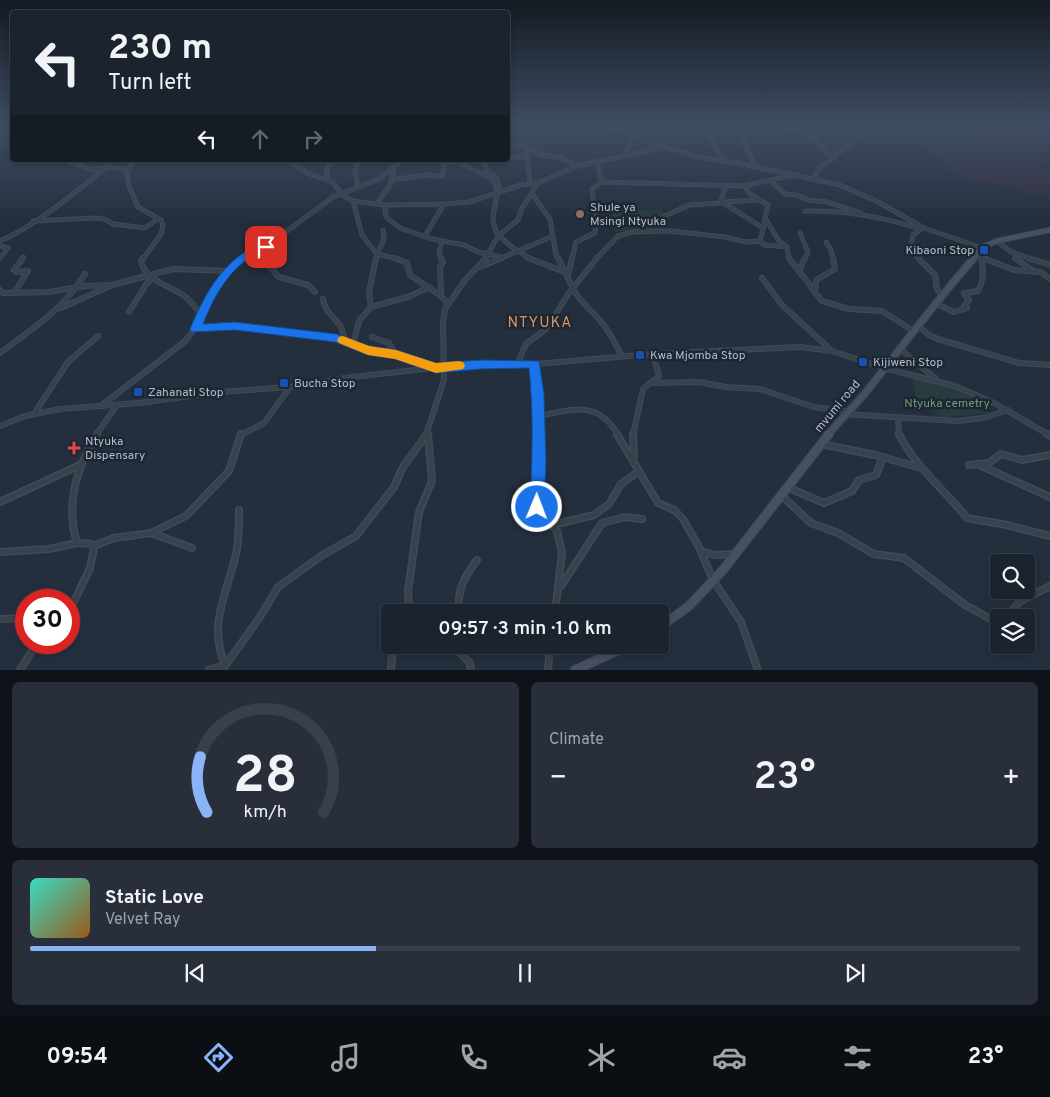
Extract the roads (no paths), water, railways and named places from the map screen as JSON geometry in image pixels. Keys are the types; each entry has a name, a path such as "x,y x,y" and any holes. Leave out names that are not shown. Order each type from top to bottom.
{"street":[{"path":"528,157 530,184"},
{"path":"560,157 577,166"},
{"path":"289,162 315,177 329,180 336,185 341,194 353,201 385,205 469,202 497,191 538,183 577,166 617,157"},
{"path":"701,157 755,166 840,185 876,201 922,228"},
{"path":"723,157 725,161"},
{"path":"751,157 755,166"},
{"path":"813,178 820,168 834,158"},
{"path":"597,161 602,182"},
{"path":"70,162 92,170 106,168 129,170"},
{"path":"132,162 127,179 134,201 144,212 158,219 163,224 161,234 141,260 142,268 153,278 182,295 200,313"},
{"path":"329,180 326,173 331,162"},
{"path":"358,162 355,173 358,186"},
{"path":"100,406 175,351 195,329 199,322 200,313 228,271 238,261 267,245 320,206 358,186 379,179 400,162"},
{"path":"392,180 425,175 442,176 445,162"},
{"path":"458,162 490,178 497,191"},
{"path":"485,162 488,172 496,177 499,186 494,220 498,235 527,259 566,273"},
{"path":"0,241 72,195 106,168"},
{"path":"377,203 392,180 394,168"},
{"path":"566,273 571,268 570,256 576,242 594,233 596,224 592,189 602,182 744,186 795,175"},
{"path":"771,181 785,194 797,195 808,200 828,202 855,209 863,214"},
{"path":"209,670 224,667 257,621 278,586 320,556 351,539 362,529 394,487 403,467 428,432 443,384 442,322 445,309 484,261 486,254 498,235 518,220 521,210 538,183"},
{"path":"722,202 722,193 726,186"},
{"path":"744,186 750,195 758,200"},
{"path":"532,194 550,219 556,255 572,289 588,310 598,318 609,332 622,356"},
{"path":"665,216 685,206 758,200 766,202 768,206 759,237 760,241"},
{"path":"353,201 352,207 359,221 362,235 376,254 391,256 404,262 408,265 410,275 441,294 448,303"},
{"path":"722,202 733,206 748,220 763,228"},
{"path":"424,236 444,204"},
{"path":"385,205 386,217 396,226 442,242 464,245 478,252 501,257"},
{"path":"804,211 824,210 863,214 922,228 982,248"},
{"path":"33,221 94,218 104,219 113,224 145,228 158,219"},
{"path":"765,218 779,241 787,247 789,251 787,257 823,301 848,309 882,312 938,340 1019,363 1050,365"},
{"path":"922,228 913,235 910,247 912,252 935,275 937,289 942,294"},
{"path":"371,307 369,292 376,254 384,238 383,230"},
{"name":"mvumi road","path":"669,620 689,606 736,554 934,303 978,257 982,248 997,241 1050,230"},
{"path":"517,365 526,344 546,328 572,289 604,248 614,239 626,233 680,232 746,242 760,241 765,245 787,247"},
{"path":"799,271 808,252 800,233"},
{"path":"475,270 501,257 553,236"},
{"path":"997,241 1015,253 1050,266"},
{"path":"441,294 440,267 443,262 439,252 442,242"},
{"path":"815,293 816,280 835,269 831,250 826,242"},
{"path":"262,256 267,245"},
{"path":"0,246 8,248 0,258"},
{"path":"910,247 937,249"},
{"path":"253,252 262,256 271,270 279,276 286,280 306,283 312,286 315,292"},
{"path":"1015,253 1015,258 1033,271"},
{"path":"14,293 28,271 17,272 14,270 24,257"},
{"path":"978,257 1014,270 1041,272 1050,279"},
{"path":"934,303 954,312 967,308 964,306 969,300 964,293 978,291 983,281 978,257"},
{"path":"0,353 59,309 112,285 173,269 228,271"},
{"path":"59,309 85,274"},
{"path":"128,312 147,283 153,278"},
{"path":"762,278 782,305 832,351"},
{"path":"0,290 2,293 49,292 76,287 112,285"},
{"path":"353,345 360,321 371,307 408,297 429,287"},
{"path":"323,299 323,304 327,310 343,327 344,340"},
{"path":"195,329 235,326 344,340 368,351 396,354 436,368"},
{"path":"34,414 67,361 78,350 98,336"},
{"path":"372,338 389,343 396,354"},
{"path":"0,426 34,414 60,409 117,405 220,392 290,388 344,378 443,367 481,364 535,364 653,354 800,347 832,351 884,368 937,381 974,394 1008,410 1050,436"},
{"path":"898,348 937,381"},
{"path":"632,460 634,456 632,438 643,389 660,373 653,354"},
{"path":"535,364 539,462 537,507 557,531 562,553 556,604"},
{"path":"651,383 699,382 726,388 760,389 814,407 869,418 876,416 885,419 961,421 986,417 1008,410"},
{"path":"0,552 49,549 77,543 94,546 114,538 151,533 186,516 229,471 241,434 264,423 290,388"},
{"path":"77,543 71,515 75,479 80,465 98,431 117,405"},
{"path":"538,416 583,408 594,411 608,421 660,505 674,510 683,519 701,551 713,580 741,622 758,670"},
{"path":"898,418 899,435 921,468 940,490 952,499 967,518 1007,525 1050,536"},
{"path":"409,604 408,591 419,512 432,480 428,432"},
{"path":"821,444 883,457 921,468"},
{"path":"969,465 989,463 1001,454 1022,460 1050,455"},
{"path":"788,488 820,502 828,502 852,491 859,480 876,475 883,457"},
{"path":"977,464 1050,497"},
{"path":"0,502 80,465"},
{"path":"552,526 594,515 609,504 621,484 638,472"},
{"path":"782,496 803,518 812,524 838,533 876,554 907,559 947,591 990,619"},
{"path":"224,667 219,653 218,631 222,603 237,548 239,510"},
{"path":"559,590 602,523 625,517 642,519"},
{"path":"151,533 192,548"},
{"path":"80,589 90,568 94,546"},
{"path":"701,551 715,555 736,554"},
{"path":"458,604 460,585 476,560"},
{"path":"1013,609 1019,602 1050,586"},
{"path":"0,619 15,618"},
{"path":"20,670 30,654"},
{"path":"390,670 393,654"},
{"path":"462,654 470,663 471,670"},
{"path":"548,670 549,654"},
{"path":"576,670 611,654"}],"place":[{"name":"Shule ya Msingi Ntyuka","path":"580,214"},
{"name":"Kibaoni Stop","path":"984,250"},
{"name":"Kwa Mjomba Stop","path":"640,355"},
{"name":"Kijiweni Stop","path":"863,362"},
{"name":"Bucha Stop","path":"284,383"},
{"name":"Zahanati Stop","path":"138,392"},
{"name":"Ntyuka Dispensary","path":"74,448"}],"district":[{"name":"NTYUKA","path":"540,322"}],"park label":[{"name":"Ntyuka cemetry","path":"947,403"}]}
